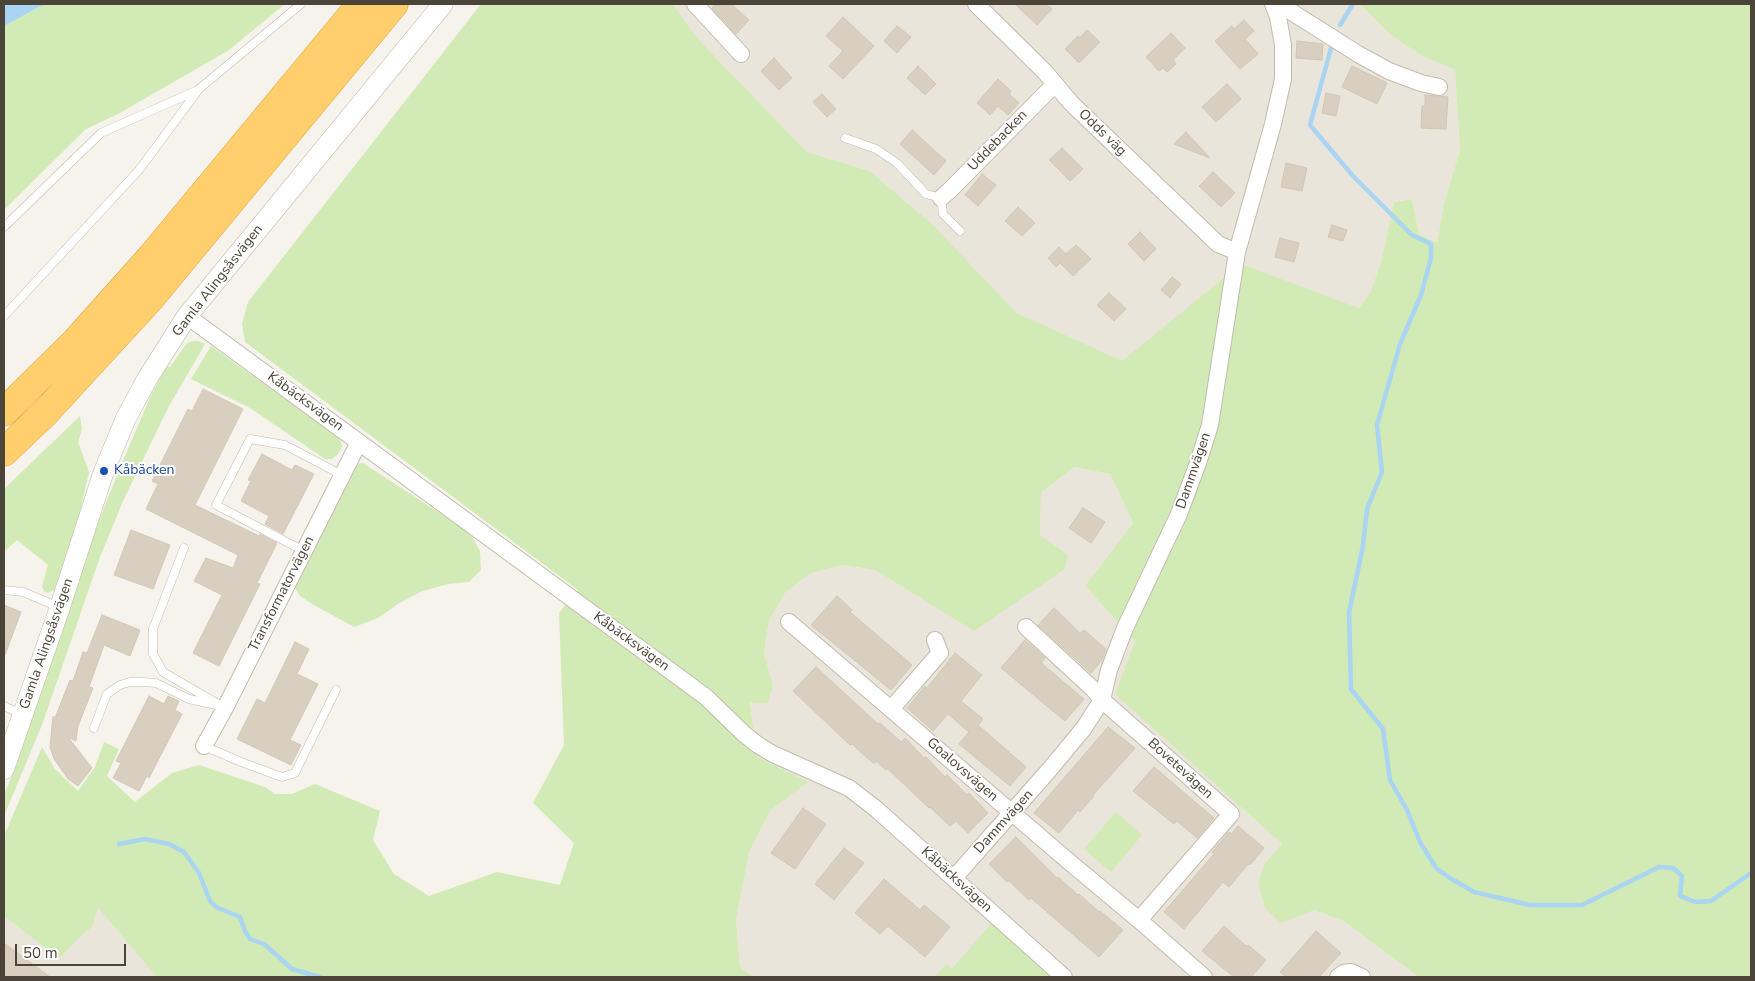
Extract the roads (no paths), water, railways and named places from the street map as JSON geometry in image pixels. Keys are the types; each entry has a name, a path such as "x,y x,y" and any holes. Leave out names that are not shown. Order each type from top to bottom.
{"highway":[{"path":"4,412 76,341 152,256 361,4"},
{"path":"4,452 45,413 149,300 394,4"}],"street":[{"name":"Gamla Alingsåsvägen","path":"4,769 60,607 104,471 126,418 160,357 187,316 442,4"},
{"path":"695,4 741,54"},
{"name":"Odds väg","path":"976,4 1045,72 1071,103 1218,244 1237,252"},
{"name":"Dammvägen","path":"954,878 1084,728 1102,700 1109,670 1125,628 1179,514 1210,425 1237,252 1273,124 1283,79 1283,45 1278,17 1273,4"},
{"path":"1280,4 1358,54 1389,71 1420,83 1439,87"},
{"name":"Uddebacken","path":"940,198 949,192 1055,84"},
{"name":"Kåbäcksvägen","path":"187,316 706,697 758,745 773,754 849,788 875,808 1064,977"},
{"name":"Transformatorvägen","path":"204,746 359,442"},
{"name":"Goalovsvägen","path":"789,622 1204,977"},
{"name":"Bovetevägen","path":"1026,627 1094,690 1102,700 1231,814 1139,920"},
{"path":"891,709 940,653 935,640"},
{"path":"1341,975 1351,972 1362,977"}],"lane":[{"path":"4,316 139,170 200,89 301,4"},
{"path":"4,227 101,133 200,89"},
{"path":"846,138 876,149 897,163 926,194 940,198 943,214 960,231"},
{"path":"304,551 216,505 250,439 286,445 342,475"},
{"path":"184,548 153,629 153,654 163,672 225,708"},
{"path":"4,590 23,592 60,607"},
{"path":"94,728 107,694 120,684 130,682 156,684 189,699 225,708"},
{"path":"204,746 282,777 294,773 336,690"},
{"path":"4,706 23,715"}],"water":[{"path":"4,4 45,4 4,26"}],"waterway":[{"path":"1340,25 1353,4"},
{"path":"1331,48 1310,125 1353,176 1412,235 1431,244 1431,258 1421,295 1400,344 1377,425 1382,472 1367,509 1363,546 1349,613 1351,689 1383,729 1390,780 1407,810 1420,842 1436,868 1474,892 1530,905 1582,905 1659,867 1673,868 1682,876 1680,896 1695,902 1711,901 1751,873"},
{"path":"119,844 145,839 169,844 184,852 199,873 210,901 216,907 240,917 250,939 264,944 292,969 320,977"}],"place":[{"name":"Kåbäcken","path":"104,471"}]}
